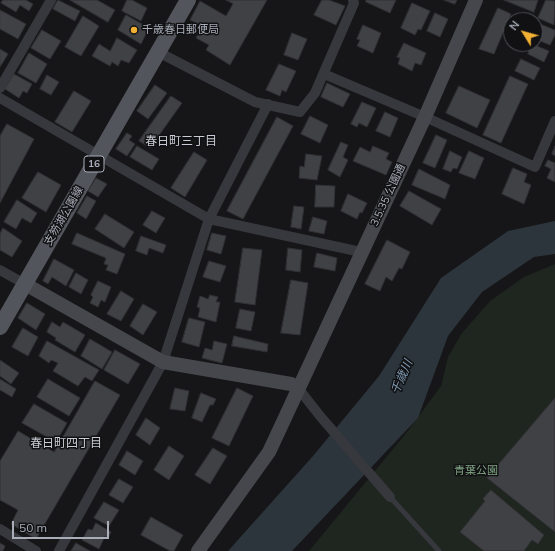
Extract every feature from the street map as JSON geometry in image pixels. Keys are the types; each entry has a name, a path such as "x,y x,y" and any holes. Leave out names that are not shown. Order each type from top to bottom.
{"main road":[{"name":"支笏湖公園線","path":"0,327 188,0"}],"street":[{"path":"0,88 51,0"},
{"path":"158,52 255,102 300,112 315,93 324,74 354,3 353,0"},
{"name":"3.5.35 公園通","path":"198,551 270,452 298,388 425,117 476,0"},
{"path":"324,74 425,117 535,167 555,121"},
{"path":"0,98 209,219 361,252"},
{"path":"58,551 164,362 209,219 268,104"},
{"path":"0,270 164,362 291,384 298,388 320,416 390,497"},
{"path":"0,530 36,551"}],"lane":[{"path":"390,497 439,551"}],"green space":[{"name":"青葉公園","path":"555,264 555,551 309,551 407,432 441,386 448,357 462,333 490,301 524,277"}],"water":[{"name":"千歳川","path":"555,221 555,254 534,257 482,292 448,336 418,418 292,551 228,551 313,456 379,376 441,278 508,231"}],"building":[{"path":"3,0 26,0 33,4 29,11 20,5 16,12 1,3"},
{"path":"58,0 80,11 75,21 53,9"},
{"path":"70,0 97,0 115,10 108,22"},
{"path":"127,0 132,0 147,8 141,21 122,11"},
{"path":"226,0 267,0 230,65 206,50 209,45 196,38 203,26 190,20 200,1 226,16 233,4"},
{"path":"322,0 329,0 345,6 336,25 314,15"},
{"path":"366,0 396,0 390,13 366,2"},
{"path":"444,0 457,0 455,4"},
{"path":"504,0 538,0 534,12"},
{"path":"546,0 555,1 554,25 543,20 543,12 541,12"},
{"path":"412,3 430,11 421,30 418,29 415,35 401,28"},
{"path":"498,8 507,12 503,12 503,33 494,54 479,49"},
{"path":"0,10 26,24 18,39 0,29"},
{"path":"435,13 448,19 440,37 427,31"},
{"path":"126,15 149,28 141,44 118,30"},
{"path":"83,16 99,26 81,56 65,47"},
{"path":"363,25 381,33 373,53 357,46 360,40 357,39"},
{"path":"543,25 555,30 555,35 550,45 543,42"},
{"path":"42,30 61,41 50,59 31,48"},
{"path":"292,33 307,39 298,60 284,55"},
{"path":"117,38 137,50 129,63 121,60 118,66 112,62 110,66 92,56 99,44 110,51"},
{"path":"404,43 426,53 421,65 415,63 412,71 398,64 400,58 397,57"},
{"path":"0,49 8,54 0,67"},
{"path":"543,49 549,51 544,62 528,54 529,52 543,52"},
{"path":"29,53 47,64 36,83 18,73"},
{"path":"521,59 540,68 534,80 515,71"},
{"path":"279,64 296,71 286,92 282,90 280,96 266,90"},
{"path":"14,74 32,84 27,93 23,91 19,98 5,89"},
{"path":"47,75 59,82 51,95 40,89"},
{"path":"510,76 528,84 501,143 483,135"},
{"path":"327,83 350,94 343,107 321,97"},
{"path":"155,85 167,93 148,119 137,111"},
{"path":"459,86 490,100 477,128 446,113"},
{"path":"74,91 91,101 72,132 55,122"},
{"path":"171,96 182,103 150,148 139,141"},
{"path":"362,102 376,108 367,127 359,123 357,127 351,124"},
{"path":"385,112 398,118 390,137 376,131"},
{"path":"310,116 328,125 320,143 301,134"},
{"path":"277,117 293,126 243,219 227,211"},
{"path":"7,124 34,139 0,203 0,136"},
{"path":"127,133 132,136 129,140 135,144 127,156 116,149"},
{"path":"436,135 447,140 435,168 423,163"},
{"path":"341,142 348,145 343,157 348,160 340,177 328,170"},
{"path":"137,146 159,159 152,170 130,157"},
{"path":"373,146 389,153 386,159 392,162 386,175 353,161 360,147 370,152"},
{"path":"555,146 555,156 552,154"},
{"path":"450,151 462,157 457,169 453,168 451,172 443,169"},
{"path":"469,151 484,158 475,179 459,173"},
{"path":"194,152 207,160 185,197 171,188"},
{"path":"306,154 322,156 317,180 299,178 300,166 304,167"},
{"path":"548,160 555,163 555,182 547,178 551,169 545,166"},
{"path":"513,168 527,174 524,182 531,185 524,204 502,194"},
{"path":"419,169 450,185 445,199 412,185"},
{"path":"38,172 61,185 46,212 22,198"},
{"path":"96,178 107,184 98,197 88,191"},
{"path":"316,185 335,186 334,207 315,207"},
{"path":"409,191 441,209 432,225 400,206"},
{"path":"348,194 367,203 357,219 341,211"},
{"path":"87,196 96,201 86,219 77,213"},
{"path":"17,200 37,213 31,223 22,218 16,229 4,222"},
{"path":"294,206 304,207 301,229 291,227"},
{"path":"152,211 165,218 156,233 143,225"},
{"path":"105,214 134,232 124,248 95,229"},
{"path":"313,217 327,221 324,234 309,231"},
{"path":"3,228 22,241 12,257 0,250 0,234"},
{"path":"77,233 125,254 117,274 106,270 108,265 104,264 106,258 72,244"},
{"path":"212,233 226,236 221,254 207,250"},
{"path":"141,236 166,245 163,253 149,248 147,255 136,251"},
{"path":"387,240 410,252 402,269 399,268 392,281 386,277 380,291 365,284"},
{"path":"243,248 262,250 255,305 235,302"},
{"path":"288,248 302,250 300,272 286,270"},
{"path":"317,253 337,258 335,271 314,267"},
{"path":"54,259 74,270 66,286 52,277 48,284 43,281"},
{"path":"209,261 226,266 220,282 203,277"},
{"path":"76,273 88,280 81,294 69,287"},
{"path":"291,280 308,283 300,335 281,333"},
{"path":"98,281 111,287 105,302 101,300 98,307 90,303 93,297 91,295"},
{"path":"121,291 134,299 121,321 107,314"},
{"path":"210,295 218,297 216,302 220,302 216,322 198,317 200,308 197,307 200,296 208,299"},
{"path":"27,303 45,314 36,330 18,318"},
{"path":"143,304 157,312 143,335 130,326"},
{"path":"240,309 255,312 251,331 236,328"},
{"path":"189,318 205,322 199,347 182,342"},
{"path":"52,322 60,327 63,322 85,335 75,352 55,340 56,338 47,332"},
{"path":"23,328 38,337 28,356 12,347"},
{"path":"234,336 268,344 267,352 232,346"},
{"path":"90,339 112,352 102,369 81,356"},
{"path":"47,341 99,370 92,381 85,377 78,386 53,371 58,363 51,360 49,363 39,356"},
{"path":"214,341 227,344 222,363 202,358 205,348 212,350"},
{"path":"115,350 140,364 128,384 104,370"},
{"path":"0,360 19,373 11,384 0,376"},
{"path":"0,379 16,389 12,397 0,390"},
{"path":"48,379 80,398 69,416 37,397"},
{"path":"95,381 120,395 36,539 11,524 18,510 0,500 0,461 18,431 54,452"},
{"path":"175,388 189,391 185,411 170,409"},
{"path":"237,388 253,396 229,446 212,438"},
{"path":"201,393 216,399 213,405 210,405 202,422 192,418"},
{"path":"555,398 555,532 487,478"},
{"path":"34,404 67,423 56,442 22,423"},
{"path":"146,418 160,428 150,445 136,435"},
{"path":"169,446 184,456 169,480 154,470"},
{"path":"213,448 227,456 210,484 195,475"},
{"path":"127,451 143,461 135,475 119,465"},
{"path":"119,479 133,487 123,503 109,495"},
{"path":"491,490 544,535 538,544 532,540 524,551 484,551 460,532 485,501 483,499"},
{"path":"104,502 119,510 109,526 94,518"},
{"path":"151,517 183,535 174,551 170,551 141,535"},
{"path":"96,523 111,532 108,538 105,536 99,549 82,540 88,529 92,530"},
{"path":"0,543 5,546 3,551 0,551"},
{"path":"76,543 90,551 71,551"}],"place":[{"name":"千歳春日郵便局","path":"134,30"}],"district":[{"name":"春日町三丁目","path":"181,141"},
{"name":"春日町四丁目","path":"66,443"}]}
